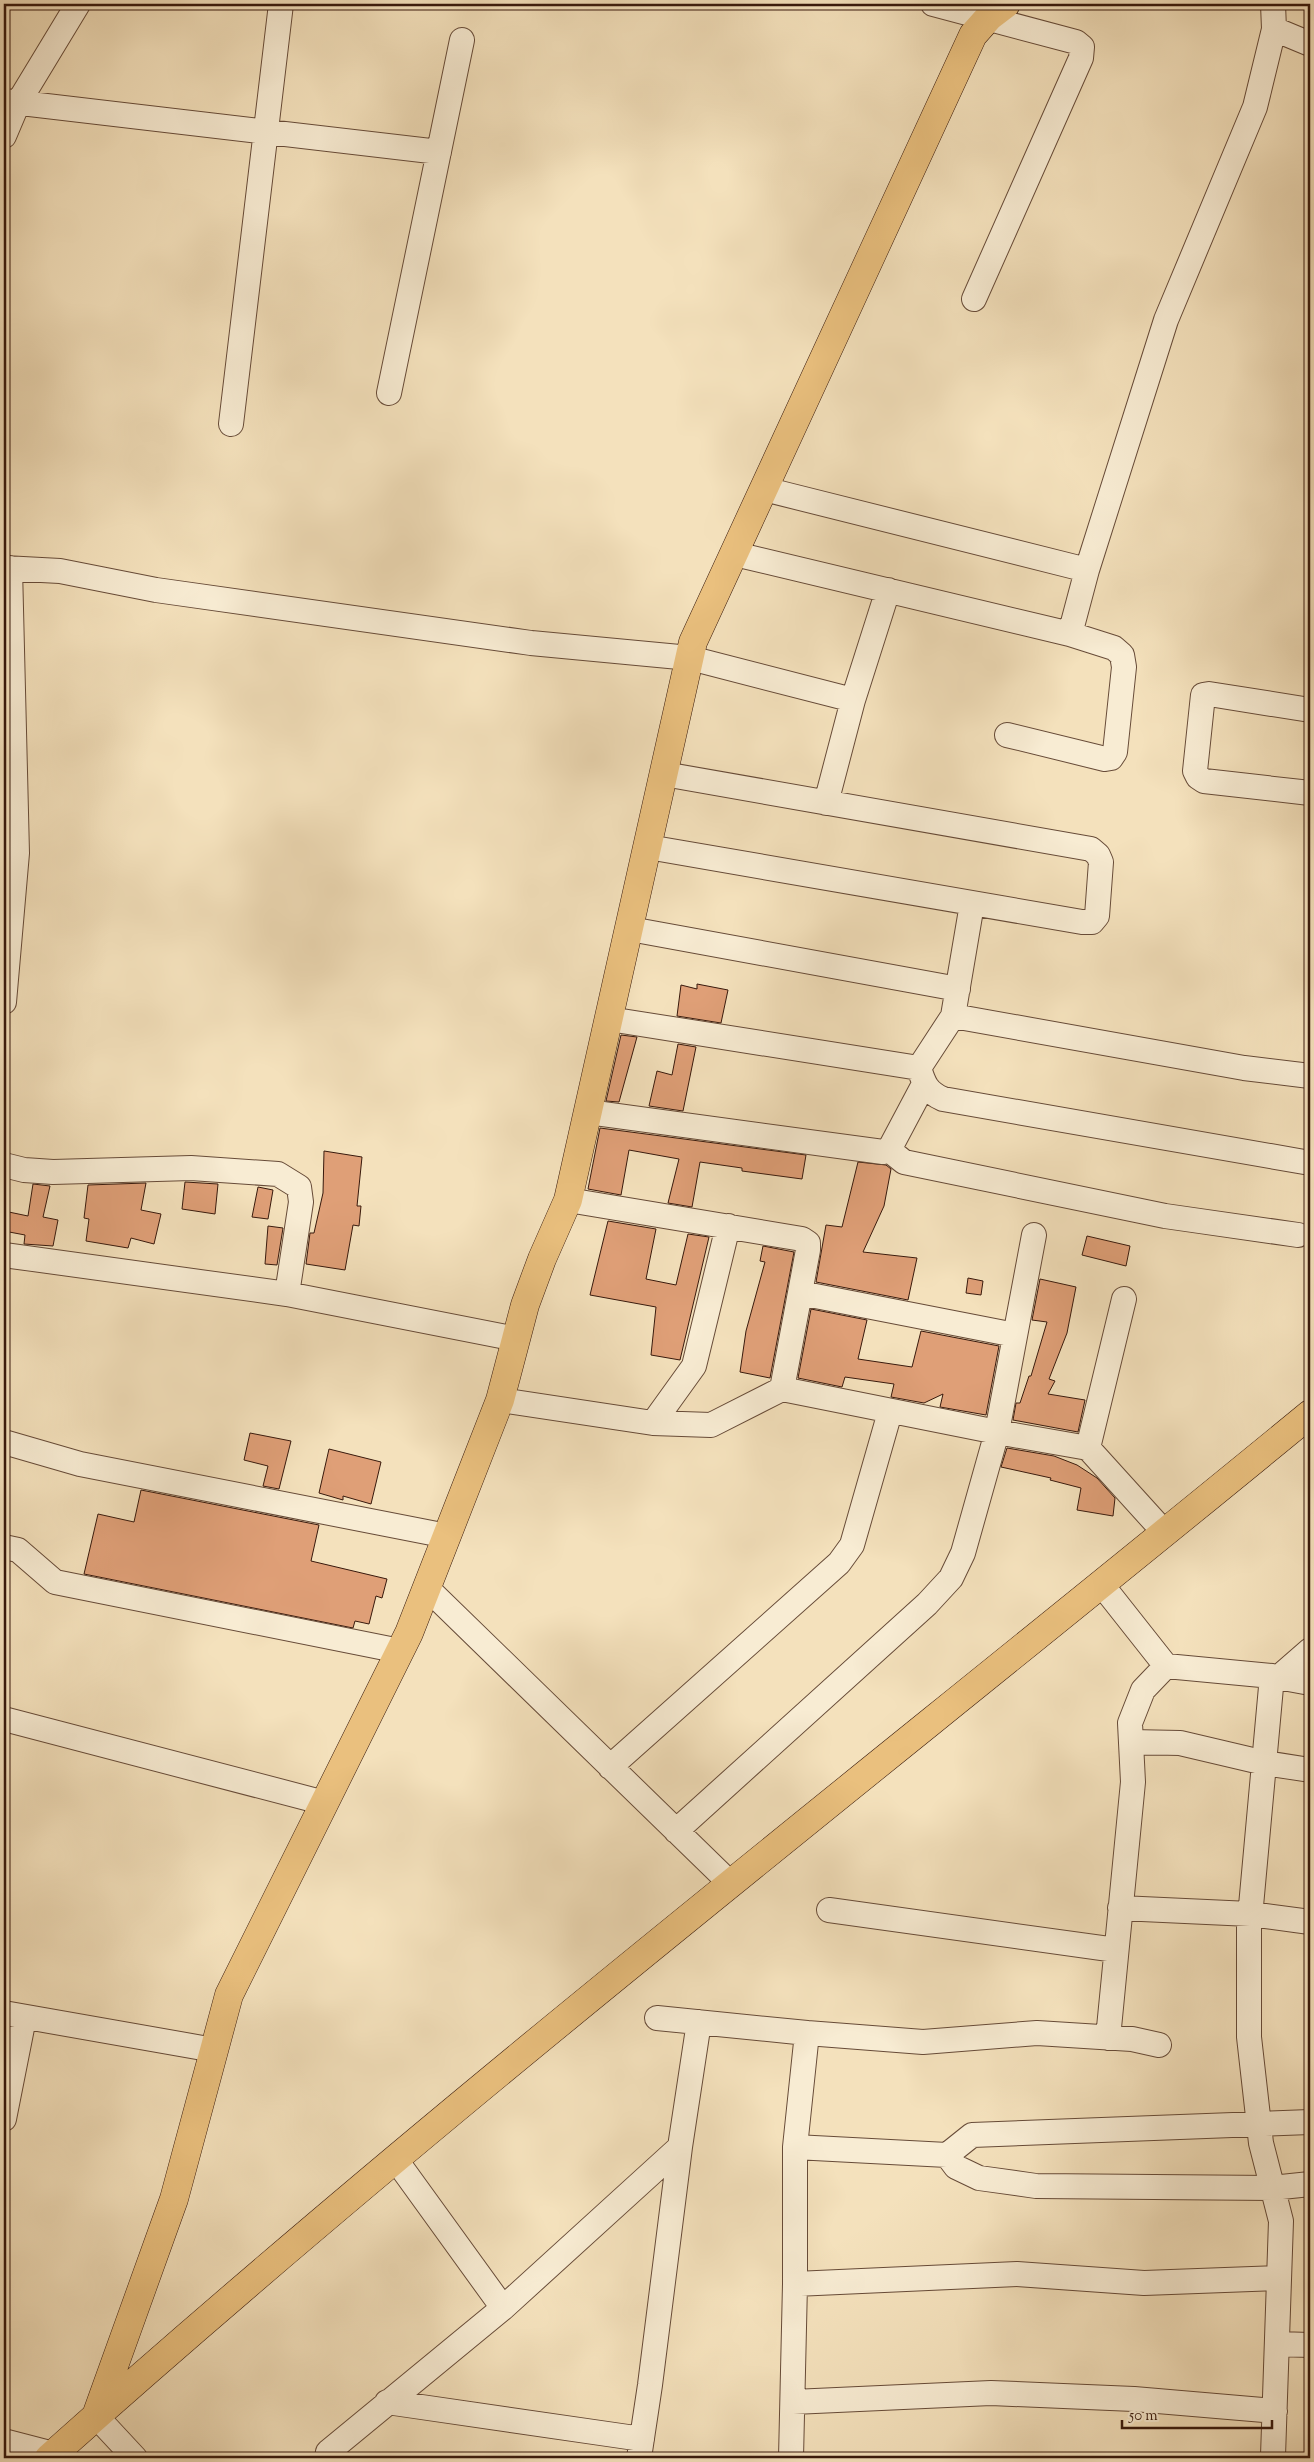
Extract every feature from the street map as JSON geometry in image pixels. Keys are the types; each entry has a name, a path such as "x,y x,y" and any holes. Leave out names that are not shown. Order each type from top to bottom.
{"main road":[{"path":"96,2416 174,2199 229,1995 400,1651 427,1588 500,1400 525,1305 542,1259 568,1200 693,642 973,35 998,10"},
{"path":"51,2456 396,2160 730,1883 1102,1585 1310,1414"}],"street":[{"path":"4,136 11,102 78,4"},
{"path":"231,424 281,4"},
{"path":"933,4 998,10 1076,42 1082,47 1081,58 974,299"},
{"path":"1070,634 1087,570 1166,320 1255,107 1274,29 1273,4"},
{"path":"1274,29 1310,44"},
{"path":"389,394 462,40"},
{"path":"11,102 439,152"},
{"path":"764,489 1087,570"},
{"path":"735,554 1070,634 1114,648 1122,655 1124,667 1115,752 1111,758 1105,759 1007,734"},
{"path":"4,1002 10,852 7,568 60,571 156,590 512,640 690,658 853,700"},
{"path":"826,803 853,700 888,590"},
{"path":"1310,710 1209,694 1204,696 1195,771 1198,777 1204,781 1310,793"},
{"path":"648,847 972,904 1092,922 1097,916 1101,862 1098,855 1091,849 664,774"},
{"path":"588,1112 883,1152 889,1150 922,1076 953,1016 972,904"},
{"path":"630,929 958,990"},
{"path":"953,1016 1244,1068 1310,1076"},
{"path":"609,1018 922,1076"},
{"path":"922,1076 931,1094 943,1099 1310,1164"},
{"path":"889,1150 904,1162 1165,1216 1298,1235"},
{"path":"4,1165 24,1170 53,1172 191,1168 278,1174 299,1187 301,1202 287,1294"},
{"path":"568,1200 802,1239 808,1243 782,1389"},
{"path":"653,1424 694,1366 728,1226"},
{"path":"676,1831 928,1604 951,1578 963,1553 997,1432 1034,1235"},
{"path":"4,1255 287,1294 516,1339"},
{"path":"800,1293 1016,1335"},
{"path":"1088,1448 1124,1300"},
{"path":"500,1400 653,1424 711,1425 782,1389 890,1412 1088,1448 1165,1533"},
{"path":"610,1767 839,1562 852,1545 890,1412"},
{"path":"4,1442 80,1464 447,1536"},
{"path":"4,1547 18,1550 56,1582 400,1651"},
{"path":"1102,1585 1166,1666 1310,1682"},
{"path":"427,1588 730,1883"},
{"path":"1108,2038 1134,1782 1130,1723 1143,1690 1146,1640"},
{"path":"1273,2456 1281,2221 1261,2144 1249,2037 1250,1914 1275,1677 1310,1650"},
{"path":"1143,1690 1166,1666"},
{"path":"4,1719 325,1803"},
{"path":"1131,1742 1180,1742 1265,1763 1310,1770"},
{"path":"1120,1908 1250,1914 1310,1922"},
{"path":"829,1910 1116,1950"},
{"path":"4,2119 14,2016 214,2050"},
{"path":"657,2018 923,2042 1037,2033 1159,2044"},
{"path":"387,2402 640,2449 680,2148 699,2022"},
{"path":"791,2458 795,2284 795,2147 807,2033"},
{"path":"795,2147 947,2156 972,2135 1310,2122"},
{"path":"328,2458 328,2452 503,2308 680,2148"},
{"path":"947,2156 956,2166 979,2178 1036,2186 1272,2188 1310,2184"},
{"path":"396,2160 503,2308"},
{"path":"795,2284 1017,2274 1144,2283 1279,2278"},
{"path":"1277,2344 1310,2345"},
{"path":"793,2402 991,2393 1134,2399 1275,2411"},
{"path":"96,2416 135,2458"},
{"path":"4,2441 51,2456"}],"building":[{"path":"697,984 728,990 721,1023 677,1016 681,985 697,989"},
{"path":"621,1035 637,1037 619,1102 606,1101"},
{"path":"678,1044 696,1047 683,1111 649,1106 657,1071 672,1075"},
{"path":"600,1128 806,1155 802,1179 742,1171 742,1168 700,1162 692,1207 668,1203 679,1159 629,1150 621,1195 588,1189"},
{"path":"324,1151 362,1157 357,1206 361,1206 359,1226 353,1225 345,1270 306,1264 310,1233 314,1233 323,1193"},
{"path":"858,1162 886,1165 891,1169 884,1206 863,1252 917,1258 908,1300 816,1282 826,1225 842,1227"},
{"path":"185,1182 218,1184 215,1214 182,1209"},
{"path":"146,1183 141,1210 161,1214 154,1244 131,1238 128,1248 86,1241 89,1219 84,1218 88,1185"},
{"path":"33,1184 50,1186 43,1217 58,1220 53,1246 24,1244 25,1235 4,1231 4,1211 28,1216"},
{"path":"258,1187 273,1190 268,1219 252,1217"},
{"path":"608,1221 656,1229 646,1279 676,1285 688,1234 709,1237 680,1360 651,1355 656,1307 590,1295"},
{"path":"268,1226 283,1228 277,1265 265,1264"},
{"path":"1087,1236 1130,1246 1126,1266 1082,1255"},
{"path":"763,1246 794,1252 770,1378 740,1372 746,1331 765,1262 760,1261"},
{"path":"968,1278 983,1281 981,1295 966,1293"},
{"path":"1040,1279 1076,1287 1067,1333 1049,1379 1055,1381 1048,1394 1085,1400 1078,1432 1013,1420 1016,1403 1020,1403 1029,1376 1031,1376 1047,1322 1032,1320"},
{"path":"811,1309 867,1320 858,1359 912,1367 921,1331 999,1346 986,1415 940,1407 943,1394 924,1403 891,1397 894,1384 845,1377 842,1387 798,1378"},
{"path":"250,1433 291,1441 279,1489 263,1486 268,1466 244,1460"},
{"path":"1007,1448 1054,1456 1077,1465 1097,1478 1115,1498 1113,1516 1077,1510 1081,1488 1050,1480 1051,1478 1001,1467"},
{"path":"329,1449 381,1462 371,1504 343,1496 343,1500 319,1493"},
{"path":"141,1490 319,1525 311,1561 387,1579 382,1598 376,1596 369,1624 355,1621 353,1628 84,1574 98,1514 134,1522"}]}
